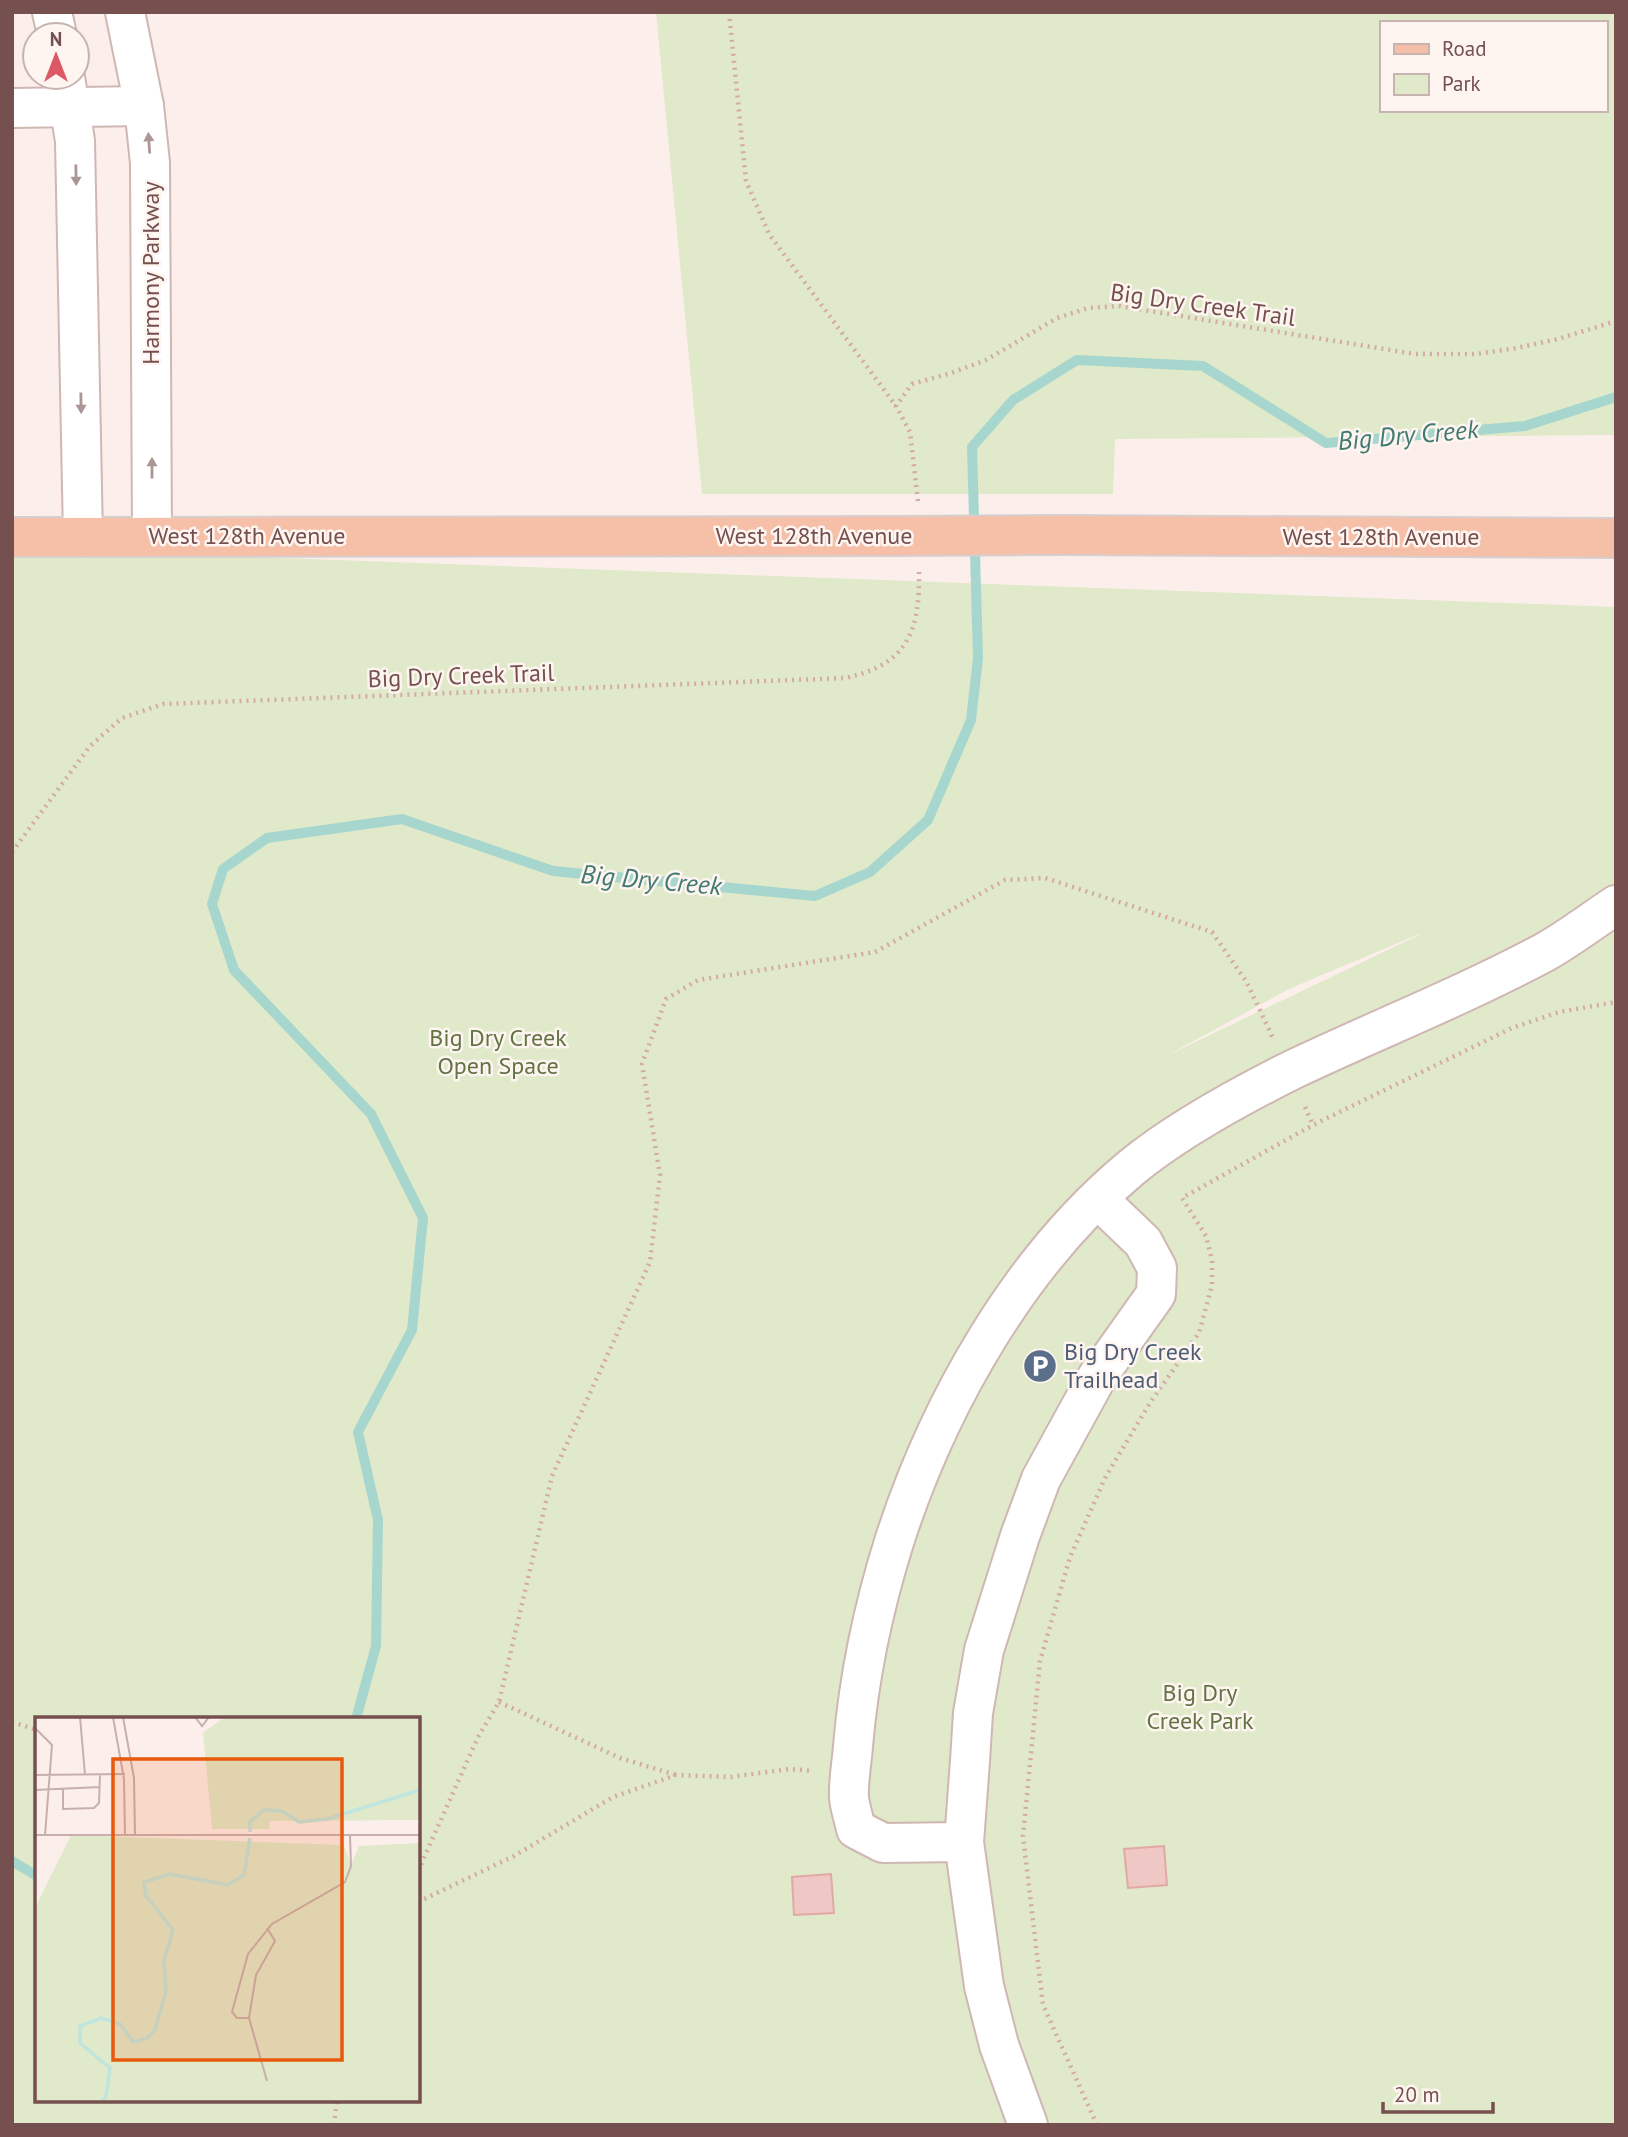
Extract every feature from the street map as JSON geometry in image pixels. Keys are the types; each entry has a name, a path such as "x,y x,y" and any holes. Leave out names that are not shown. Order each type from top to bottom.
{"main road":[{"name":"West 128th Avenue","path":"12,537 1063,535 1616,538"}],"street":[{"name":"Harmony Parkway","path":"125,12 144,106 150,163 152,536"},
{"path":"12,108 68,92 144,106"},
{"path":"68,92 75,141 83,537"},
{"path":"964,1842 883,1843 856,1829 849,1798 857,1704 866,1643 895,1537 926,1457 960,1382 1001,1316 1063,1235 1130,1168 1168,1141 1290,1072 1548,950 1616,905"},
{"path":"1028,2125 999,2045 984,1986 964,1842 973,1713 984,1650 1041,1479 1097,1377 1156,1294 1157,1268 1143,1242 1098,1199"}],"path":[{"path":"729,12 746,181 769,234 897,406 910,432 918,490"},
{"name":"Big Dry Creek Trail","path":"897,406 912,384 986,360 1057,318 1088,308 1119,306 1415,354 1476,354 1517,348 1558,339 1616,321"},
{"name":"Big Dry Creek Trail","path":"12,852 90,746 122,718 163,704 845,678 870,673 890,661 912,631 918,609 919,586"},
{"path":"420,1867 478,1737 499,1702 552,1476 650,1262 660,1175 642,1064 666,999 698,980 875,952 1005,880 1045,878 1212,932 1246,981 1313,1125"},
{"path":"1097,2125 1043,2005 1023,1836 1040,1661 1070,1557 1107,1476 1150,1403 1199,1333 1212,1284 1212,1260 1206,1236 1182,1198 1313,1125 1512,1028 1559,1012 1616,1002"},
{"path":"499,1702 620,1758 676,1775 730,1777 790,1769 851,1773"},
{"path":"12,1723 35,1729"},
{"path":"420,1901 514,1856 613,1797 676,1775"},
{"path":"334,2125 337,2102"}],"green space":[{"path":"656,12 1616,12 1616,435 1115,439 1113,494 702,494"},
{"name":"Big Dry Creek Open Space","path":"12,548 1616,607 1616,2125 12,2125","holes":["1419,935 1166,1056 1289,989"]}],"building":[{"path":"1164,1846 1167,1885 1128,1888 1124,1849"},
{"path":"831,1874 834,1913 794,1915 792,1877"}],"waterway":[{"name":"Big Dry Creek","path":"357,1717 376,1646 378,1520 358,1432 412,1330 423,1218 371,1114 234,970 212,904 223,869 267,838 402,819 553,871 815,896 870,872 928,820 971,720 978,658 972,447 1013,400 1077,360 1203,366 1326,443 1525,426 1616,397"},
{"name":"Big Dry Creek","path":"12,1861 35,1875"}],"place":[{"name":"Big Dry Creek Trailhead","path":"1040,1366"}],"park label":[{"name":"Big Dry Creek Park","path":"1200,1707"}]}
